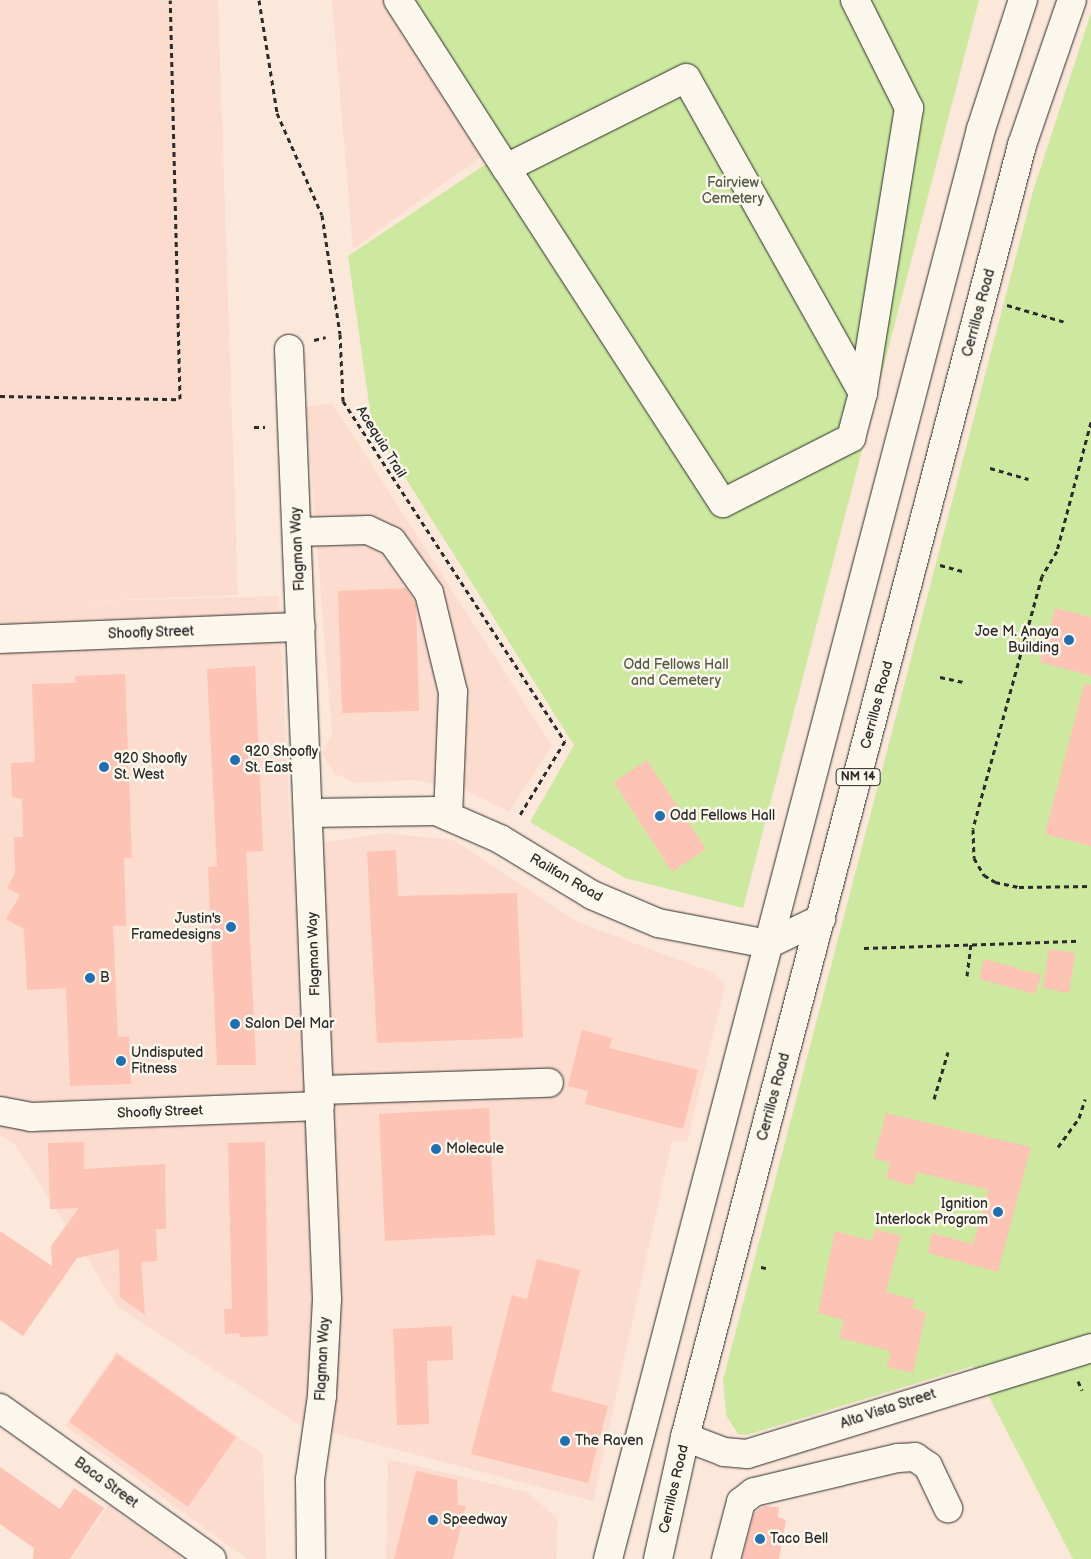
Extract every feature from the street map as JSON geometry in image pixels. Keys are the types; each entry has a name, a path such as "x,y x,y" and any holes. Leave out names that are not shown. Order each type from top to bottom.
{"main road":[{"path":"398,0 723,503 851,438 863,394 910,108 855,0"},
{"name":"NM 14","path":"608,1559 982,129 1023,0"},
{"name":"Cerrillos Road","path":"658,1559 685,1437 1022,146 1072,0"},
{"path":"506,168 686,78 863,394"},
{"name":"Flagman Way","path":"289,349 310,813 326,1284 322,1396 310,1479 311,1559"},
{"path":"297,532 368,530 392,541 429,593 453,692 448,816"},
{"name":"Shoofly Street","path":"0,638 301,627"},
{"name":"Railfan Road","path":"310,813 436,811 500,839 592,895 658,923 768,944"},
{"path":"768,944 821,919"},
{"name":"Shoofly Street","path":"0,1111 31,1117 549,1083"},
{"name":"Alta Vista Street","path":"685,1437 724,1452 747,1454 1091,1348"},
{"name":"Baca Street","path":"0,1408 212,1559"},
{"path":"726,1559 740,1502 754,1492 898,1458 915,1457 928,1466 948,1508"}],"path":[{"path":"0,396 180,399 170,0"},
{"name":"Acequia Trail","path":"259,0 277,113 322,215 340,334 343,401 565,741 514,824 500,839"},
{"path":"1007,305 1065,322"},
{"path":"1091,422 1057,551 1042,576 973,829 974,858 984,875 995,882 1091,886"},
{"path":"990,468 1028,479"},
{"path":"939,565 963,571"},
{"path":"940,677 964,682"},
{"path":"864,948 1079,941"},
{"path":"967,976 971,944"},
{"path":"934,1099 948,1052"},
{"path":"1058,1147 1079,1118 1085,1099"},
{"path":"1077,1378 1082,1390"}],"shaded area":[{"path":"0,0 218,0 238,595 62,602 279,596 291,848 385,833 453,840 578,922 711,972 725,985 687,1142 672,1141 593,1501 298,1424 118,1307 15,1145 0,1135"},
{"path":"332,0 383,0 483,155 353,249"},
{"path":"332,403 552,746 509,812 467,791 417,780 356,783 335,774 322,754 332,734 306,407"},
{"path":"116,1351 263,1454 266,1559 247,1559 65,1426"},
{"name":"Speedway","path":"388,1459 527,1492 558,1519 556,1559 386,1559"},
{"path":"109,1505 183,1559 71,1559"}],"green space":[{"path":"384,0 979,0 743,908 625,878 530,822 574,745 372,425 348,256 486,164"},
{"path":"1091,13 1091,1559 1073,1559 973,1366 747,1435 738,1434 726,1415 723,1380 1033,191"}],"building":[{"path":"406,588 416,605 419,711 342,713 338,591"},
{"name":"Joe M. Anaya Building","path":"1055,608 1091,617 1091,676 1040,662"},
{"path":"255,666 263,851 246,852 256,1065 217,1065 208,867 217,866 207,669"},
{"path":"125,674 132,858 124,858 126,926 113,926 118,1037 129,1036 131,1084 70,1086 66,988 27,990 24,929 6,919 20,895 7,888 15,873 14,837 23,837 22,799 12,797 11,763 35,762 32,684 76,683 75,676"},
{"path":"1084,684 1091,685 1091,846 1045,834"},
{"name":"Odd Fellows Hall","path":"647,760 706,849 672,872 614,782"},
{"path":"396,850 398,896 517,893 523,1038 377,1043 367,852"},
{"path":"1049,949 1075,953 1069,993 1043,988"},
{"path":"984,959 1041,975 1035,994 979,979"},
{"path":"582,1030 612,1038 609,1048 698,1070 683,1129 585,1104 588,1091 568,1086"},
{"name":"Molecule","path":"489,1108 495,1235 385,1241 379,1114"},
{"name":"Ignition Interlock Program","path":"886,1113 1031,1147 998,1272 928,1253 932,1233 973,1244 989,1190 917,1172 913,1186 886,1178 890,1163 874,1158"},
{"path":"84,1142 84,1169 165,1164 166,1229 156,1229 157,1261 141,1262 145,1315 120,1297 119,1249 77,1258 23,1336 0,1320 0,1231 52,1266 51,1246 79,1208 50,1209 48,1143"},
{"path":"265,1142 268,1336 240,1337 239,1333 225,1334 224,1309 232,1309 228,1143"},
{"path":"875,1229 901,1236 886,1292 915,1300 912,1308 926,1312 913,1373 887,1367 891,1351 839,1338 844,1320 818,1313 835,1231 872,1241"},
{"path":"537,1259 580,1270 551,1391 608,1406 588,1483 471,1454 512,1295 527,1299"},
{"path":"452,1326 453,1360 427,1361 429,1424 397,1425 393,1329"},
{"path":"117,1354 236,1437 188,1507 69,1422"},
{"path":"0,1467 60,1509 74,1488 104,1508 70,1559 33,1559 34,1548 0,1524"},
{"name":"Speedway","path":"416,1471 457,1480 458,1505 466,1506 453,1559 394,1559"},
{"name":"Taco Bell","path":"764,1506 779,1507 778,1517 786,1520 779,1559 742,1559 754,1513"}],"place":[{"name":"Joe M. Anaya Building","path":"1069,640"},
{"name":"920 Shoofly St. East","path":"235,760"},
{"name":"920 Shoofly St. West","path":"104,767"},
{"name":"Odd Fellows Hall","path":"660,816"},
{"name":"Justin's Framedesigns","path":"231,927"},
{"name":"B","path":"90,978"},
{"name":"Salon Del Mar","path":"235,1024"},
{"name":"Undisputed Fitness","path":"121,1061"},
{"name":"Molecule","path":"436,1149"},
{"name":"Ignition Interlock Program","path":"998,1212"},
{"name":"The Raven","path":"565,1441"},
{"name":"Speedway","path":"433,1520"},
{"name":"Taco Bell","path":"760,1539"}],"park label":[{"name":"Fairview Cemetery","path":"733,192"},
{"name":"Odd Fellows Hall and Cemetery","path":"676,674"}]}
